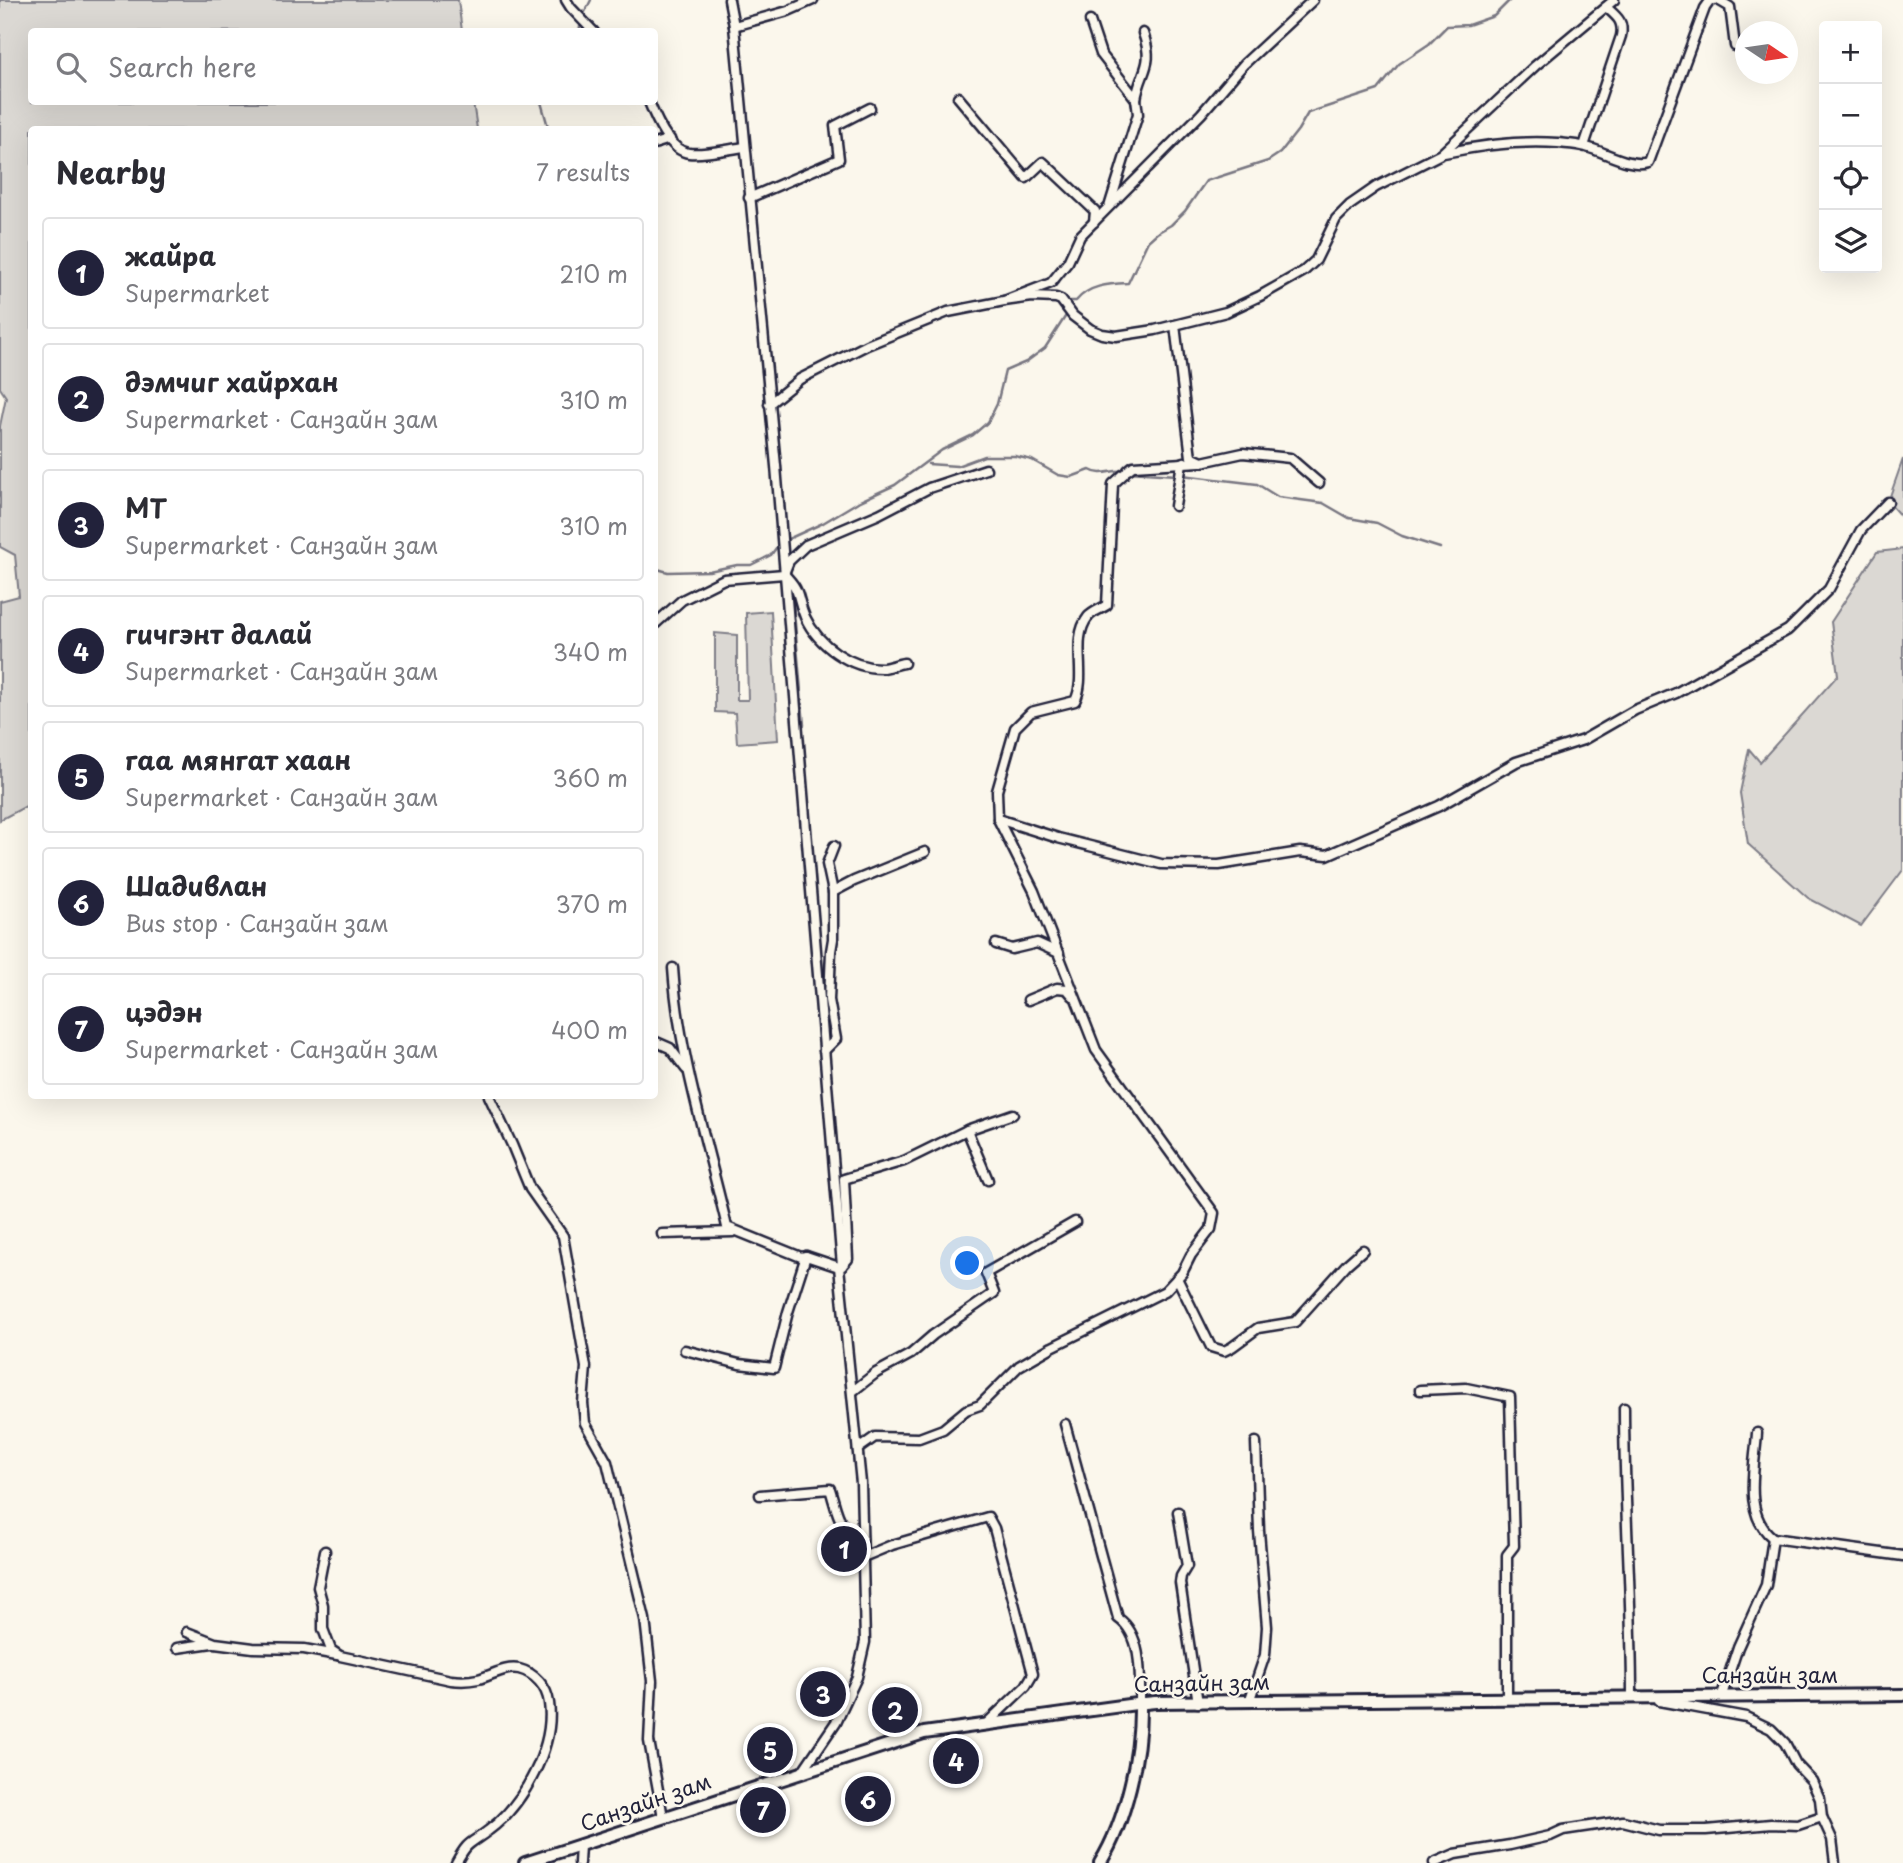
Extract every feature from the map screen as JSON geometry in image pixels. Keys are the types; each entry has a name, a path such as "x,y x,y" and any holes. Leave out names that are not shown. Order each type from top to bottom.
{"main road":[{"name":"Санзайн зам","path":"525,1863 924,1734 1155,1702 1903,1695"},
{"path":"1100,1863 1117,1830 1128,1798 1140,1704"}],"street":[{"path":"566,0 590,28"},
{"path":"729,0 734,26 784,574 840,1267 858,1449 863,1557 865,1642 857,1677 836,1722 802,1772"},
{"path":"734,26 788,11 813,0"},
{"path":"1004,301 1051,283 1068,262 1080,236 1201,114 1244,64 1313,0"},
{"path":"769,404 800,379 867,345 948,312 1032,297 1056,298 1062,300 1073,316 1102,334 1116,336 1226,312 1304,271 1316,260 1336,219 1350,205 1376,187 1441,154 1535,66 1614,0"},
{"path":"1441,154 1502,143 1556,143 1584,146 1643,164 1648,162 1705,8 1710,1 1716,0 1730,7 1735,46"},
{"path":"1584,146 1623,26 1620,19 1606,8"},
{"path":"1090,21 1101,54 1136,99"},
{"path":"1109,207 1138,114 1138,83 1146,69 1149,51 1143,33"},
{"path":"958,97 1026,178 1043,162 1095,211 1094,222"},
{"path":"650,105 657,124 677,148 688,153 745,147"},
{"path":"749,198 839,159 835,125 870,108"},
{"path":"658,143 670,139"},
{"path":"1175,325 1191,457"},
{"path":"858,1449 875,1437 919,1438 943,1429 966,1410 980,1405 1019,1366 1165,1291 1211,1229 1214,1213 1096,1050 1034,891 998,819 997,791 1015,728 1031,712 1075,701 1081,690 1082,629 1089,615 1107,605 1113,484 1133,466 1202,462 1243,453 1290,458 1319,483"},
{"path":"1191,457 1202,462"},
{"path":"1175,506 1182,463 1191,457"},
{"path":"784,574 789,561 806,545 879,514 929,488 986,469"},
{"path":"998,819 1058,838 1161,864 1219,865 1300,852 1327,855 1439,806 1516,762 1583,740 1635,710 1676,693 1788,630 1829,589 1861,530 1888,502"},
{"path":"658,621 682,600 724,579 784,574 796,586 805,617 815,633 835,653 860,664 883,668 904,663"},
{"path":"824,1051 836,1039 829,1000 833,892 827,864 834,846"},
{"path":"833,892 925,852"},
{"path":"996,944 1012,949 1037,943 1059,953"},
{"path":"673,968 676,1008 689,1075 727,1227 802,1257 840,1267"},
{"path":"1028,1000 1057,988 1066,989 1077,1002"},
{"path":"658,1043 670,1048 689,1075"},
{"path":"490,1099 530,1189 563,1236 586,1367 583,1403 585,1423 607,1462 645,1619 652,1681 649,1741 663,1817"},
{"path":"840,1267 848,1259 845,1179 904,1161 968,1130 1013,1114"},
{"path":"968,1130 988,1180"},
{"path":"853,1391 876,1373 911,1354 933,1335 994,1293 986,1273 1075,1222"},
{"path":"662,1234 736,1232"},
{"path":"1177,1278 1211,1347 1224,1350 1258,1328 1295,1322 1363,1250"},
{"path":"685,1350 739,1364 774,1368 806,1256"},
{"path":"1420,1391 1466,1388 1510,1397 1514,1546 1507,1555 1507,1698"},
{"path":"1624,1408 1624,1467 1637,1696 1746,1717 1771,1729 1785,1743 1796,1763 1812,1781 1820,1799 1822,1817 1832,1839 1835,1863"},
{"path":"1065,1423 1118,1618 1127,1624 1133,1634 1137,1650 1140,1704"},
{"path":"1757,1433 1753,1509 1761,1529 1773,1538 1903,1556"},
{"path":"1249,1702 1265,1655 1267,1626 1259,1531 1256,1442"},
{"path":"760,1495 830,1489 840,1520 850,1535 862,1539"},
{"path":"1178,1512 1187,1566 1180,1583 1198,1703"},
{"path":"863,1557 892,1545 988,1517 1033,1674 1026,1686 985,1725"},
{"path":"1722,1695 1738,1647 1766,1585 1773,1538"},
{"path":"326,1551 318,1587 323,1605 323,1629 331,1650 340,1656"},
{"path":"187,1632 215,1643 253,1648 304,1649 451,1680 468,1681 508,1669 519,1669 538,1678 548,1695 551,1717 541,1758 523,1793 491,1829 466,1844 456,1863"},
{"path":"177,1648 215,1643"},
{"path":"1434,1863 1455,1854 1510,1845 1550,1836 1563,1830 1623,1821 1659,1830 1706,1830 1772,1824 1798,1825 1822,1817"},
{"path":"579,1863 580,1845"}],"shaded area":[{"path":"0,0 458,0 462,28 28,28 28,105 473,105 477,126 28,126 28,805 0,820 0,601 19,596 15,555 0,547 0,426 6,397 0,388"},
{"path":"1903,459 1903,519 1888,502"},
{"path":"1903,549 1903,870 1861,926 1808,898 1748,844 1740,793 1749,749 1760,762 1838,675 1831,622 1877,552"},
{"path":"771,611 778,740 737,743 735,713 715,712 715,633 737,635 737,700 748,700 746,613"}],"waterway":[{"path":"583,16 591,0"},
{"path":"1063,301 1076,301 1099,286 1128,283 1148,241 1185,211 1206,181 1268,161 1280,153 1308,113 1378,90 1399,64 1429,44 1447,26 1468,25 1494,16 1510,0"},
{"path":"580,28 581,22"},
{"path":"542,105 548,126"},
{"path":"789,559 786,540 895,485 942,450 973,435 988,422 997,404 1005,371 1026,362 1045,348 1067,314"},
{"path":"928,464 957,466 984,456 1015,456 1032,460 1058,475 1071,477 1090,470 1100,473 1123,471 1177,475"},
{"path":"1182,475 1257,484 1278,497 1323,503 1349,518 1377,523 1402,536 1440,548"},
{"path":"658,569 668,572 709,571 751,565 771,555 776,548"},
{"path":"792,590 804,725"}],"place":[{"name":"жайра","path":"844,1549"},
{"name":"MT","path":"823,1694"},
{"name":"дэмчиг хайрхан","path":"895,1710"},
{"name":"гаа мянгат хаан","path":"770,1750"},
{"name":"гичгэнт далай","path":"956,1761"},
{"name":"Шадивлан","path":"868,1799"},
{"name":"цэдэн","path":"763,1810"}]}
